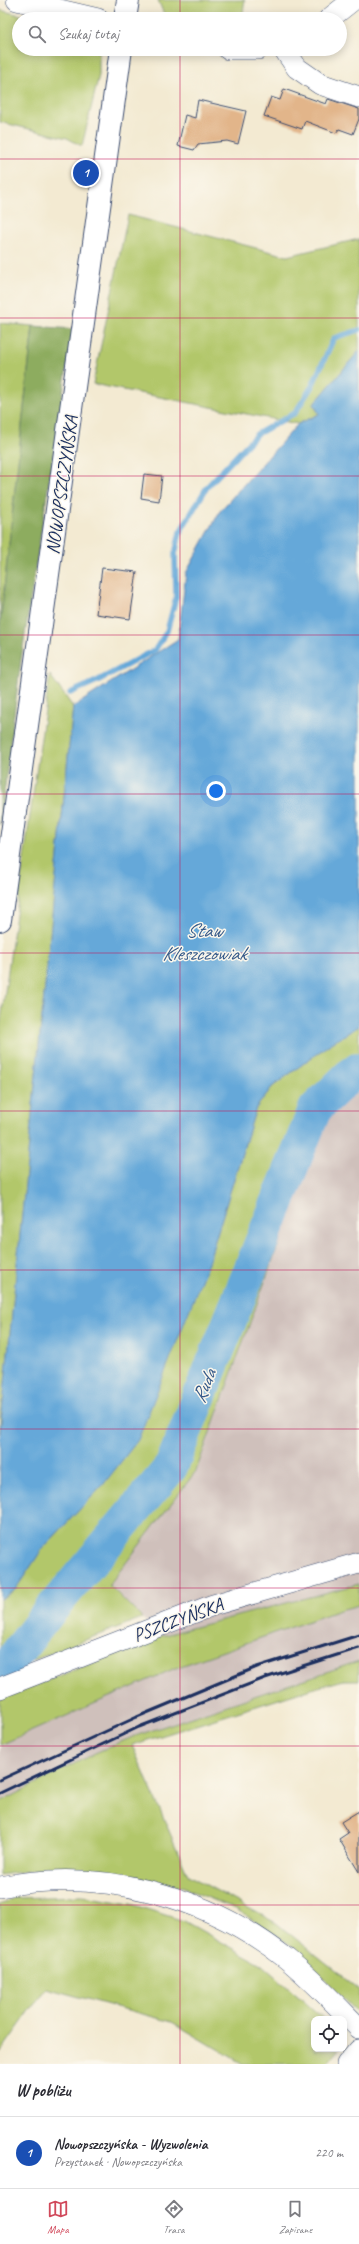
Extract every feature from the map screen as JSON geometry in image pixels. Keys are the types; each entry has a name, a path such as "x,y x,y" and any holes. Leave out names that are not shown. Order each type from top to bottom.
{"main road":[{"path":"127,12 128,0"},
{"name":"NOWOPSZCZYŃSKA","path":"0,920 121,56"}],"street":[{"path":"17,0 68,12"},
{"path":"338,12 353,0"},
{"path":"289,56 297,68 320,84 359,96"},
{"name":"PSZCZYŃSKA","path":"7,1685 213,1605 359,1563"},
{"path":"0,1887 45,1881 106,1882 159,1893 201,1907 252,1934 288,1959 359,2028"},
{"path":"347,2064 359,2050"}],"shaded area":[{"path":"359,1083 359,1584 161,1636 108,1586 196,1471 327,1111"},
{"path":"359,1605 359,1661 135,1736 95,1753 0,1802 0,1745 178,1667 340,1610"}],"green space":[{"path":"158,0 245,0 243,12 163,12"},
{"path":"0,10 12,13 12,56 99,56 99,75 82,146 67,138 0,122"},
{"path":"128,215 287,256 359,239 359,351 314,404 319,414 298,424 93,384"},
{"path":"0,323 33,326 0,625"},
{"path":"33,326 73,329 21,660 0,825 0,625"},
{"path":"50,675 73,707 0,1433 0,1027"},
{"path":"359,1026 359,1083 327,1111 196,1471 109,1585 142,1618 0,1673 0,1599 15,1590 43,1548 103,1485 208,1263 256,1108 272,1087 327,1046"},
{"path":"359,1584 359,1605 340,1610 178,1667 0,1745 0,1699 161,1636"},
{"path":"359,1661 359,1680 344,1680 311,1689 132,1745 188,1875 276,1923 359,1989 359,2014 292,1946 236,1909 184,1888 105,1870 50,1868 0,1875 0,1802 95,1753 135,1736"},
{"path":"82,1896 131,1904 184,1921 261,1964 321,2016 311,2016 311,2052 336,2052 326,2064 243,2064 172,2022 46,1988 0,2053 0,1904 14,1898"}],"water":[{"name":"Staw Kleszczowiak","path":"359,351 359,1026 327,1046 272,1087 256,1108 208,1263 138,1440 103,1485 43,1548 15,1590 0,1599 0,1433 73,707 178,639 186,573 220,511 298,424 319,414 314,404"}],"building":[{"path":"284,89 326,104 328,99 359,109 359,119 353,134 339,129 336,133 305,121 302,129 264,116 271,97 280,100"},
{"path":"198,100 246,111 238,144 227,141 198,144 194,150 178,146 185,115 195,118"},
{"path":"144,474 162,476 159,501 141,498"},
{"path":"102,568 137,572 130,619 96,614"},
{"path":"359,1811 359,1872 339,1839 348,1833 341,1822"}],"waterway":[{"path":"70,693 97,681 155,650 167,631 176,597 175,554 180,532 207,487 257,434 295,413 312,386 334,338 359,330"},
{"name":"Ruda","path":"0,1675 49,1612 171,1467 315,1109 349,1076 359,1069"}],"railway":[{"path":"0,1780 137,1717 257,1667 359,1635"},
{"path":"0,1793 139,1727 265,1678 359,1648"}],"place":[{"name":"Nowopszczyńska - Wyzwolenia","path":"86,173"}]}
